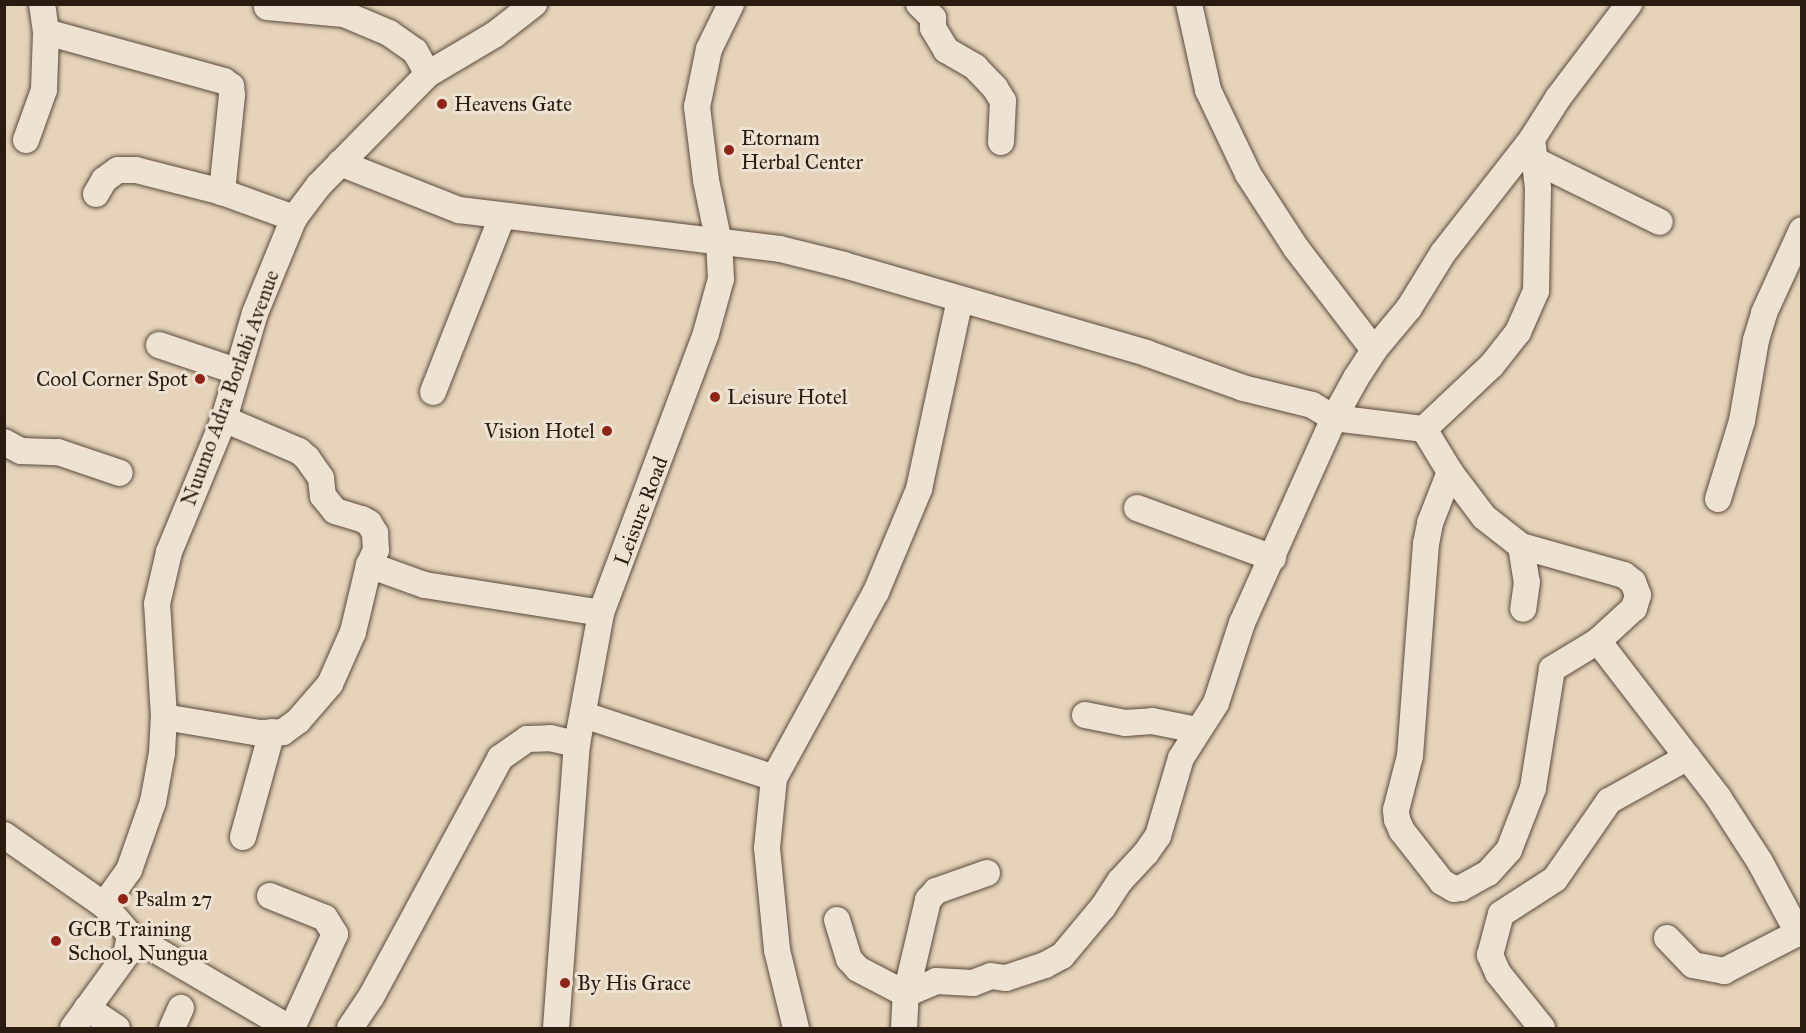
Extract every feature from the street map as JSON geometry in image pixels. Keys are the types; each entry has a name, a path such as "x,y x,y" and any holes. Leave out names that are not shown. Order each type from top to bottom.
{"street":[{"path":"26,140 44,90 46,32 42,4"},
{"name":"Nuumo Adra Borlabi Avenue","path":"104,905 129,870 153,802 162,753 164,717 158,604 169,552 224,419 236,371 255,313 294,218 319,185 428,74 494,35 534,4"},
{"name":"Leisure Road","path":"556,1029 577,744 585,715 601,614 706,333 721,279 719,243 706,180 697,107 709,49 731,4"},
{"path":"919,4 933,18 933,28 946,50 975,67 995,88 1003,101 1001,142"},
{"path":"1189,4 1208,90 1248,174 1296,248 1374,350"},
{"path":"906,994 936,981 973,983 991,976 1006,978 1062,956 1104,907 1115,888 1146,853 1158,836 1181,758 1216,703 1242,623 1334,418 1374,350 1408,308 1443,253 1533,150 1558,98 1629,4"},
{"path":"267,7 307,8 353,18 389,33 415,51 428,74"},
{"path":"46,32 224,81 231,86 222,192"},
{"path":"1533,150 1660,222"},
{"path":"1424,429 1492,365 1518,332 1536,291 1538,188 1533,150"},
{"path":"340,163 459,210 780,249 844,264 1146,353 1243,388 1312,405 1334,418 1424,429"},
{"path":"96,194 104,180 118,170 136,170 222,192 294,218"},
{"path":"433,392 502,217"},
{"path":"1718,499 1742,421 1754,351 1764,313 1802,230"},
{"path":"796,1029 777,950 767,848 774,778 876,591 919,489 960,299"},
{"path":"159,345 236,371"},
{"path":"164,717 260,733 283,732 298,721 330,684 353,632 369,565 376,550 375,533 369,523 335,511 323,496 321,478 299,451 224,419"},
{"path":"1424,429 1450,472 1484,517 1521,546 1624,575 1633,582 1638,595 1634,608 1598,641 1552,669 1533,788 1509,850 1500,862 1474,882 1454,889 1442,882 1402,831 1396,810 1410,756 1426,544 1430,523 1450,472"},
{"path":"4,442 21,451 58,452 120,473"},
{"path":"1137,508 1273,558"},
{"path":"1521,546 1527,582 1523,609"},
{"path":"369,565 425,585 601,614"},
{"path":"1598,641 1718,796 1760,862 1800,932 1724,971 1693,965 1667,938"},
{"path":"585,715 774,778"},
{"path":"1085,716 1132,724 1152,721 1197,730"},
{"path":"243,837 272,732"},
{"path":"350,1029 371,997 500,758 527,739 550,738 577,744"},
{"path":"1501,914 1555,879 1609,801 1688,757"},
{"path":"4,836 104,905 130,935 290,1029 335,934 326,918 270,896"},
{"path":"1500,862 1501,914 1490,956 1498,973 1542,1029"},
{"path":"904,1029 906,994 928,900 936,891 987,873"},
{"path":"837,920 849,959 858,969 906,994"},
{"path":"117,1029 80,1018 126,956 130,935"}],"place":[{"name":"Heavens Gate","path":"442,104"},
{"name":"Etornam Herbal Center","path":"729,150"},
{"name":"Cool Corner Spot","path":"200,379"},
{"name":"Leisure Hotel","path":"715,397"},
{"name":"Vision Hotel","path":"607,431"},
{"name":"Psalm 27","path":"123,899"},
{"name":"GCB Training School, Nungua","path":"56,941"},
{"name":"By His Grace","path":"565,983"}]}
